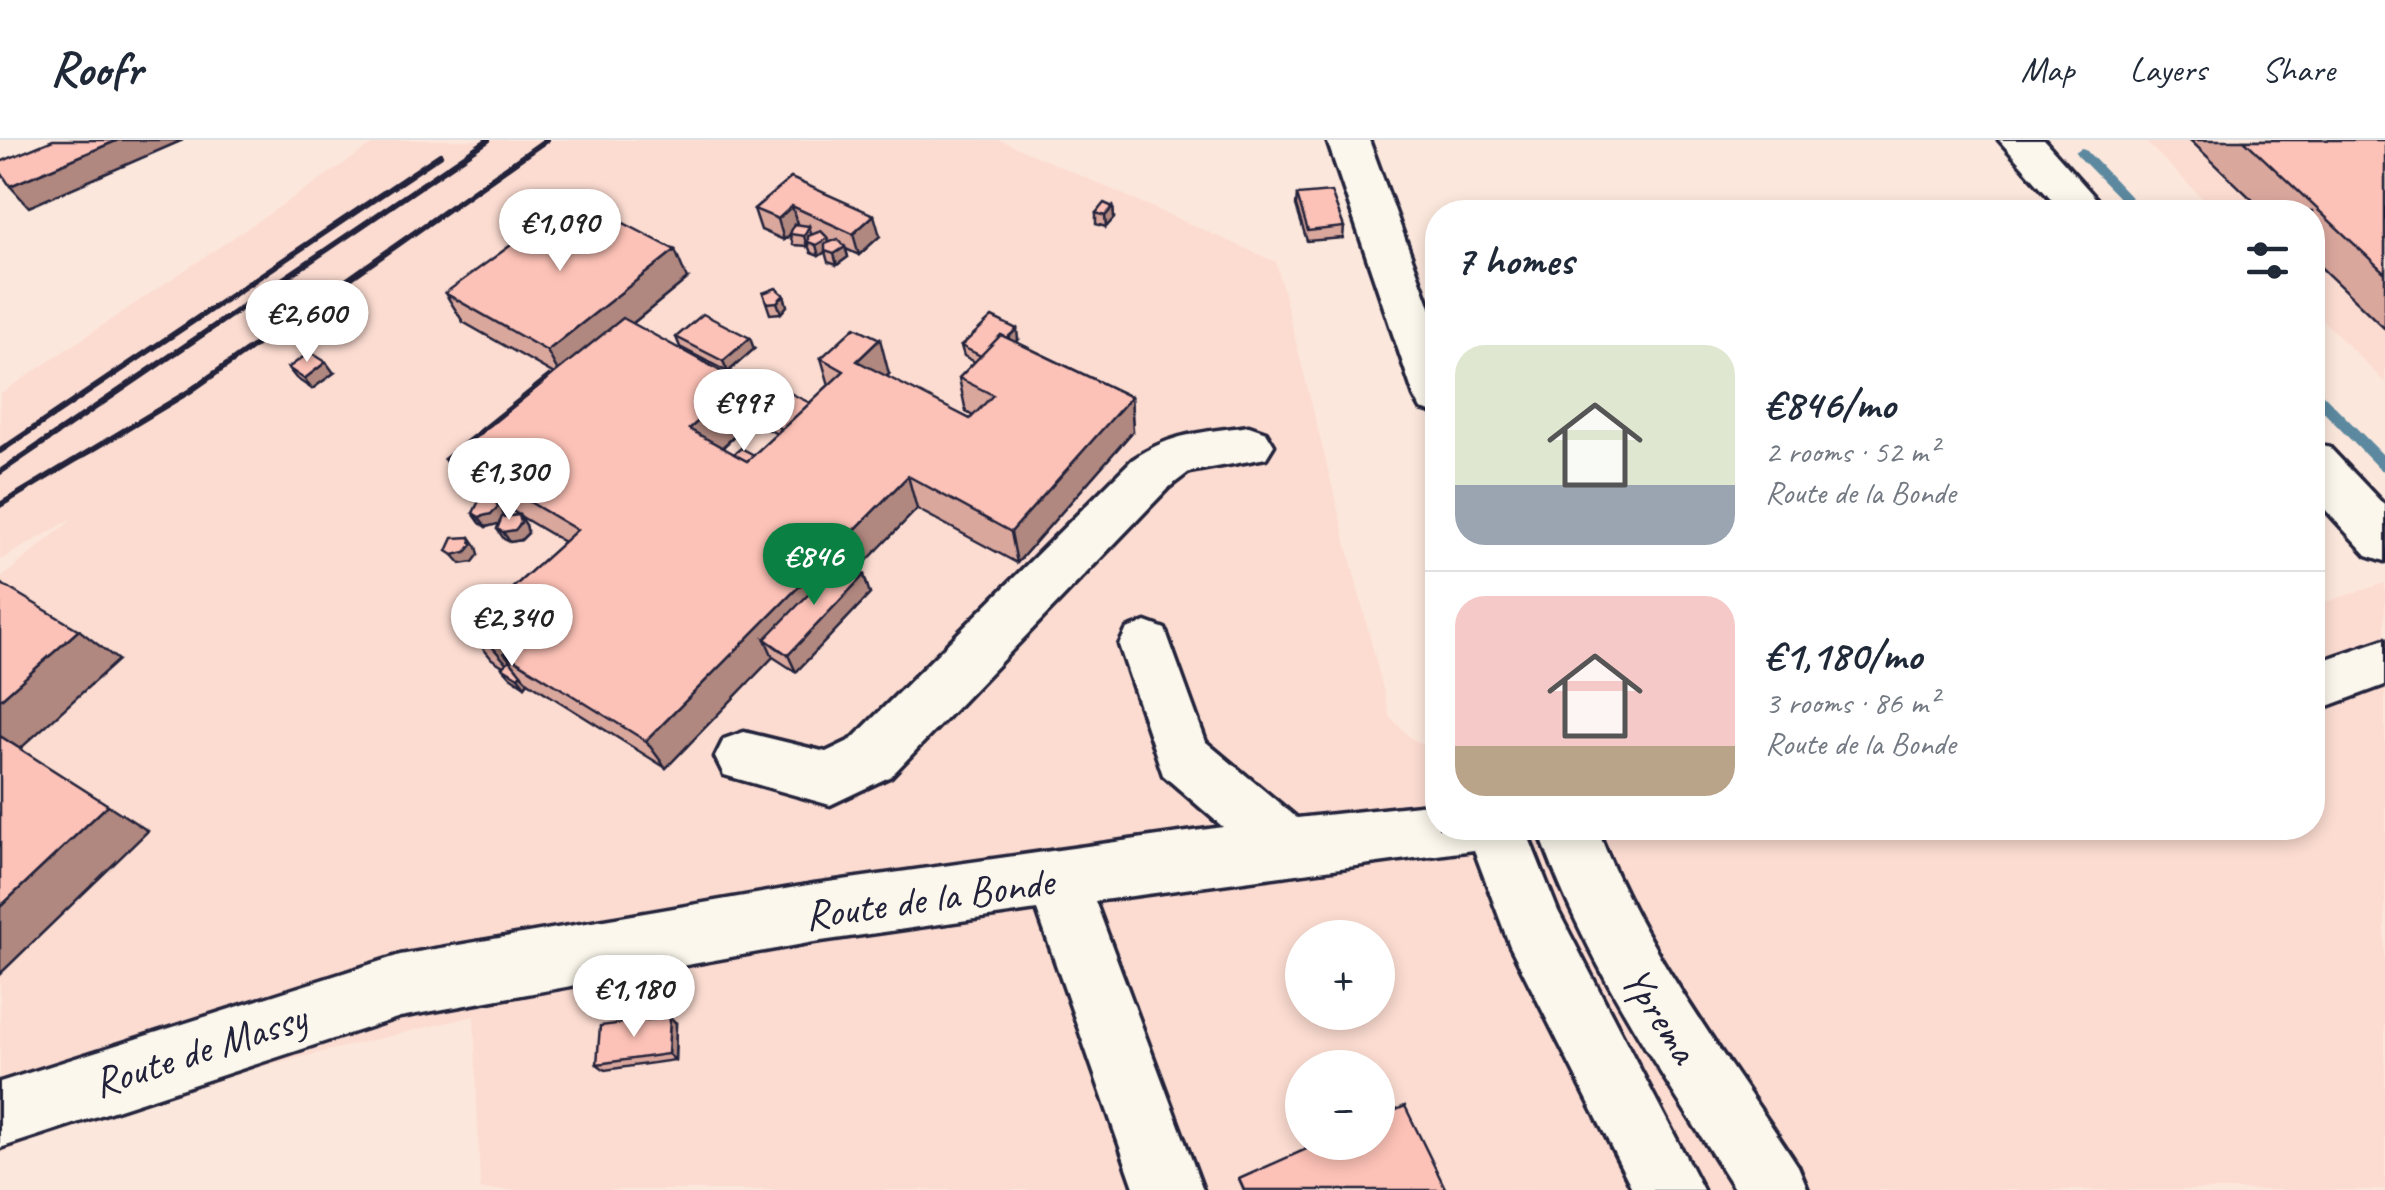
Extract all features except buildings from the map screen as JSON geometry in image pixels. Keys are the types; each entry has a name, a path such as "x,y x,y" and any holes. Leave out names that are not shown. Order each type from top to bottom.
{"street":[{"path":"1348,140 1425,359"},
{"path":"2020,140 2075,200"},
{"path":"744,757 830,779 871,758 1150,474 1177,455 1249,445"},
{"path":"2325,475 2385,540"},
{"path":"1146,645 1184,757 1287,846"},
{"path":"2325,683 2385,662"},
{"name":"Route de la Bonde","path":"400,986 814,913 1287,846 1425,832"},
{"path":"1500,840 1532,925 1670,1190"},
{"name":"Yprema","path":"1572,840 1612,940 1774,1190"},
{"path":"1056,878 1169,1190"},
{"name":"Route de Massy","path":"0,1115 400,986"}],"shaded area":[{"path":"379,140 1000,140 1276,262 1390,717 1411,738 1425,746 1425,840 2325,840 2325,602 2385,583 2385,1190 480,1190 474,1016 147,1094 0,1154 0,579 74,518 0,560 0,394"},
{"path":"2144,140 2385,140 2385,383 2325,322 2325,200 2204,200"}],"waterway":[{"path":"2081,152 2127,200"},
{"path":"2325,404 2385,466"}],"railway":[{"path":"0,472 488,140"},
{"path":"0,505 190,391 546,140"},
{"path":"0,451 440,155"}]}
